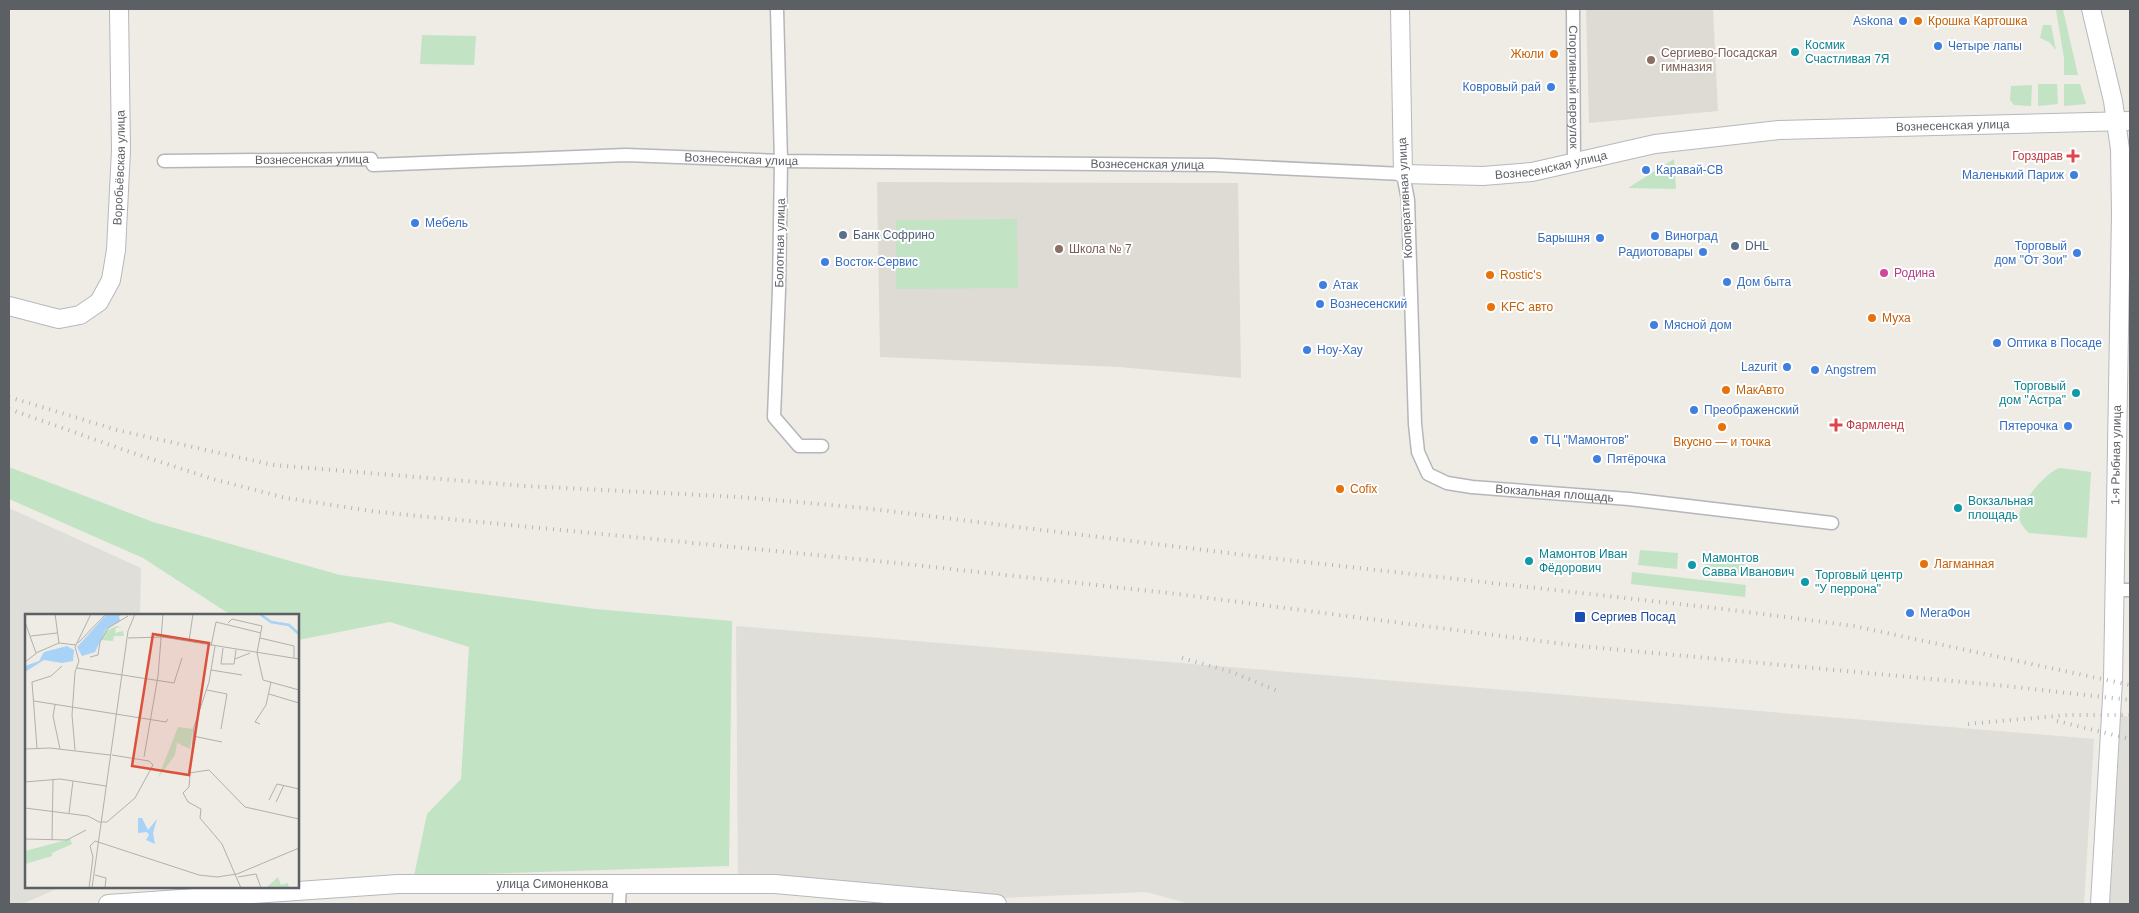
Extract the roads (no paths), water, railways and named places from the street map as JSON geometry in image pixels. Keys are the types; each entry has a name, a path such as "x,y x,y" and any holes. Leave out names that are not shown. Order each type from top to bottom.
{"street":[{"name":"Воробьёвская улица","path":"9,306 59,319 80,315 99,302 111,280 116,250 122,150 119,9"},
{"name":"Болотная улица","path":"777,9 780,290 774,416 799,446 822,446"},
{"name":"Кооперативная улица","path":"1400,9 1403,174 1408,200 1415,424 1418,452 1428,474"},
{"name":"Спортивный переулок","path":"1573,9 1574,163"},
{"name":"1-я Рыбная улица","path":"2091,9 2113,100 2123,121 2120,149 2121,214 2114,544 2123,590 2113,681 2100,904"},
{"name":"Вознесенская улица","path":"164,161 371,159 373,165 626,156 780,161 1215,165 1483,176 1532,172 1654,144 1779,130 2123,121"},
{"name":"Вокзальная площадь","path":"1428,474 1447,483 1472,487 1629,499 1832,523"},
{"name":"улица Симоненкова","path":"108,904 398,884 775,884 997,904"},
{"path":"619,904 620,885"}],"railway":[{"path":"9,397 117,430 273,465 525,486 740,497 864,508 1261,557 1732,610 1854,626 2130,685"},
{"path":"9,409 213,479 286,498 378,512 897,563 1177,594 1579,646 2006,686 2130,700"},
{"path":"1182,658 1232,672 1278,691"},
{"path":"1968,724 2067,715 2130,715"},
{"path":"2057,721 2130,739"}],"place":[{"name":"Askona","path":"1903,21"},
{"name":"Крошка Картошка","path":"1918,21"},
{"name":"Четыре лапы","path":"1938,46"},
{"name":"Космик Счастливая 7Я","path":"1795,52"},
{"name":"Жюли","path":"1554,54"},
{"name":"Сергиево-Посадская гимназия","path":"1651,60"},
{"name":"Ковровый рай","path":"1551,87"},
{"name":"Горздрав","path":"2073,156"},
{"name":"Каравай-СВ","path":"1646,170"},
{"name":"Маленький Париж","path":"2074,175"},
{"name":"Мебель","path":"415,223"},
{"name":"Банк Софрино","path":"843,235"},
{"name":"Виноград","path":"1655,236"},
{"name":"Барышня","path":"1600,238"},
{"name":"DHL","path":"1735,246"},
{"name":"Школа № 7","path":"1059,249"},
{"name":"Радиотовары","path":"1703,252"},
{"name":"Торговый дом \"От Зои\"","path":"2077,253"},
{"name":"Восток-Сервис","path":"825,262"},
{"name":"Родина","path":"1884,273"},
{"name":"Rostic's","path":"1490,275"},
{"name":"Дом быта","path":"1727,282"},
{"name":"Атак","path":"1323,285"},
{"name":"Вознесенский","path":"1320,304"},
{"name":"KFC авто","path":"1491,307"},
{"name":"Муха","path":"1872,318"},
{"name":"Мясной дом","path":"1654,325"},
{"name":"Оптика в Посаде","path":"1997,343"},
{"name":"Ноу-Хау","path":"1307,350"},
{"name":"Lazurit","path":"1787,367"},
{"name":"Angstrem","path":"1815,370"},
{"name":"МакАвто","path":"1726,390"},
{"name":"Торговый дом \"Астра\"","path":"2076,393"},
{"name":"Преображенский","path":"1694,410"},
{"name":"Фармленд","path":"1836,425"},
{"name":"Пятерочка","path":"2068,426"},
{"name":"Вкусно — и точка","path":"1722,427"},
{"name":"ТЦ \"Мамонтов\"","path":"1534,440"},
{"name":"Пятёрочка","path":"1597,459"},
{"name":"Cofix","path":"1340,489"},
{"name":"Вокзальная площадь","path":"1958,508"},
{"name":"Мамонтов Иван Фёдорович","path":"1529,561"},
{"name":"Лагманная","path":"1924,564"},
{"name":"Мамонтов Савва Иванович","path":"1692,565"},
{"name":"Торговый центр \"У перрона\"","path":"1805,582"},
{"name":"МегаФон","path":"1910,613"},
{"name":"Сергиев Посад","path":"1580,617"}]}
